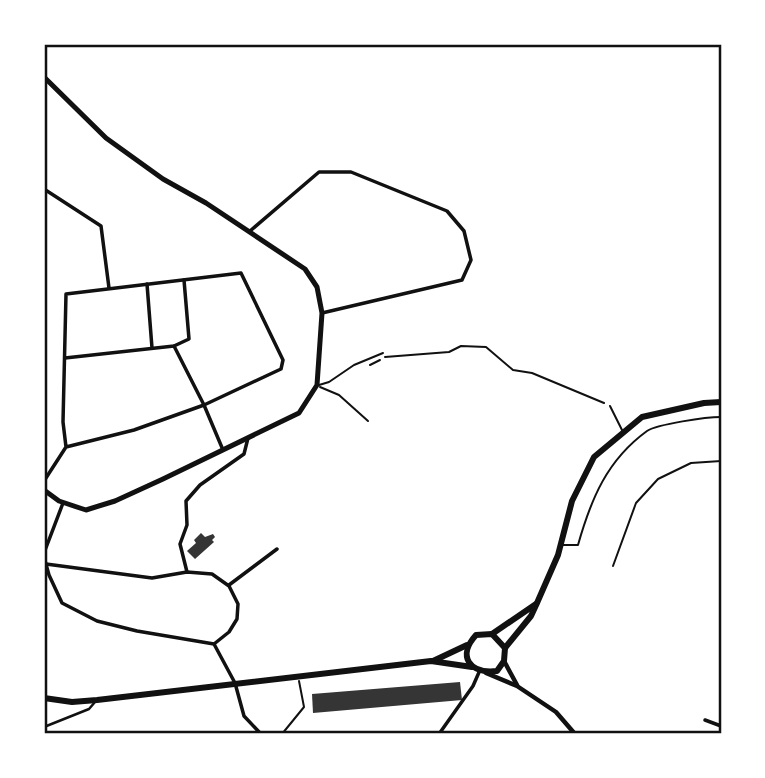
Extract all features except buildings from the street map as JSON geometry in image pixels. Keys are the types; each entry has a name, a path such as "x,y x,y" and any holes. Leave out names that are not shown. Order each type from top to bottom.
{"main road":[{"path":"44,77 106,138 305,269 317,287 322,313 317,386 299,413 127,495 86,510 63,503 44,490"},
{"path":"44,698 72,702 97,700 431,662 497,671 504,661 505,648 531,616 537,603 561,545 572,501 594,457 642,417 704,403 721,402"},
{"path":"431,662 467,645 476,635 492,634 537,603"},
{"path":"492,634 505,648"},
{"path":"467,645 466,656 472,667"}],"street":[{"path":"250,231 319,172 351,172 447,211 464,230 471,260 462,280 322,313"},
{"path":"44,189 101,226 109,289"},
{"path":"44,481 66,447 63,422 66,294 241,273 283,360 281,369 204,405 134,430 66,447"},
{"path":"65,358 174,346 189,339 184,280"},
{"path":"147,284 152,348"},
{"path":"174,346 223,450"},
{"path":"187,572 180,544 187,525 186,501 200,485 244,454 248,438"},
{"path":"46,564 152,578 187,572 212,574 229,586 238,604 237,620 229,632 214,644 97,621 62,603 46,564 44,555 63,503"},
{"path":"229,586 277,549"},
{"path":"214,644 235,684 244,716 261,734"},
{"path":"504,661 517,686"},
{"path":"439,734 483,671 517,686 556,712 575,734"},
{"path":"44,727 89,709 97,700"},
{"path":"705,720 721,726"}],"lane":[{"path":"317,386 329,382 354,365 383,353"},
{"path":"317,386 339,395 368,421"},
{"path":"610,406 624,432"},
{"path":"561,545 578,545 588,508 608,468 649,430 721,416"},
{"path":"613,566 636,503 658,479 691,463 721,461"},
{"path":"282,734 304,707 298,676"}],"path":[{"path":"364,367 383,358 449,352 461,346 486,347 513,370 532,373 610,406"}]}
